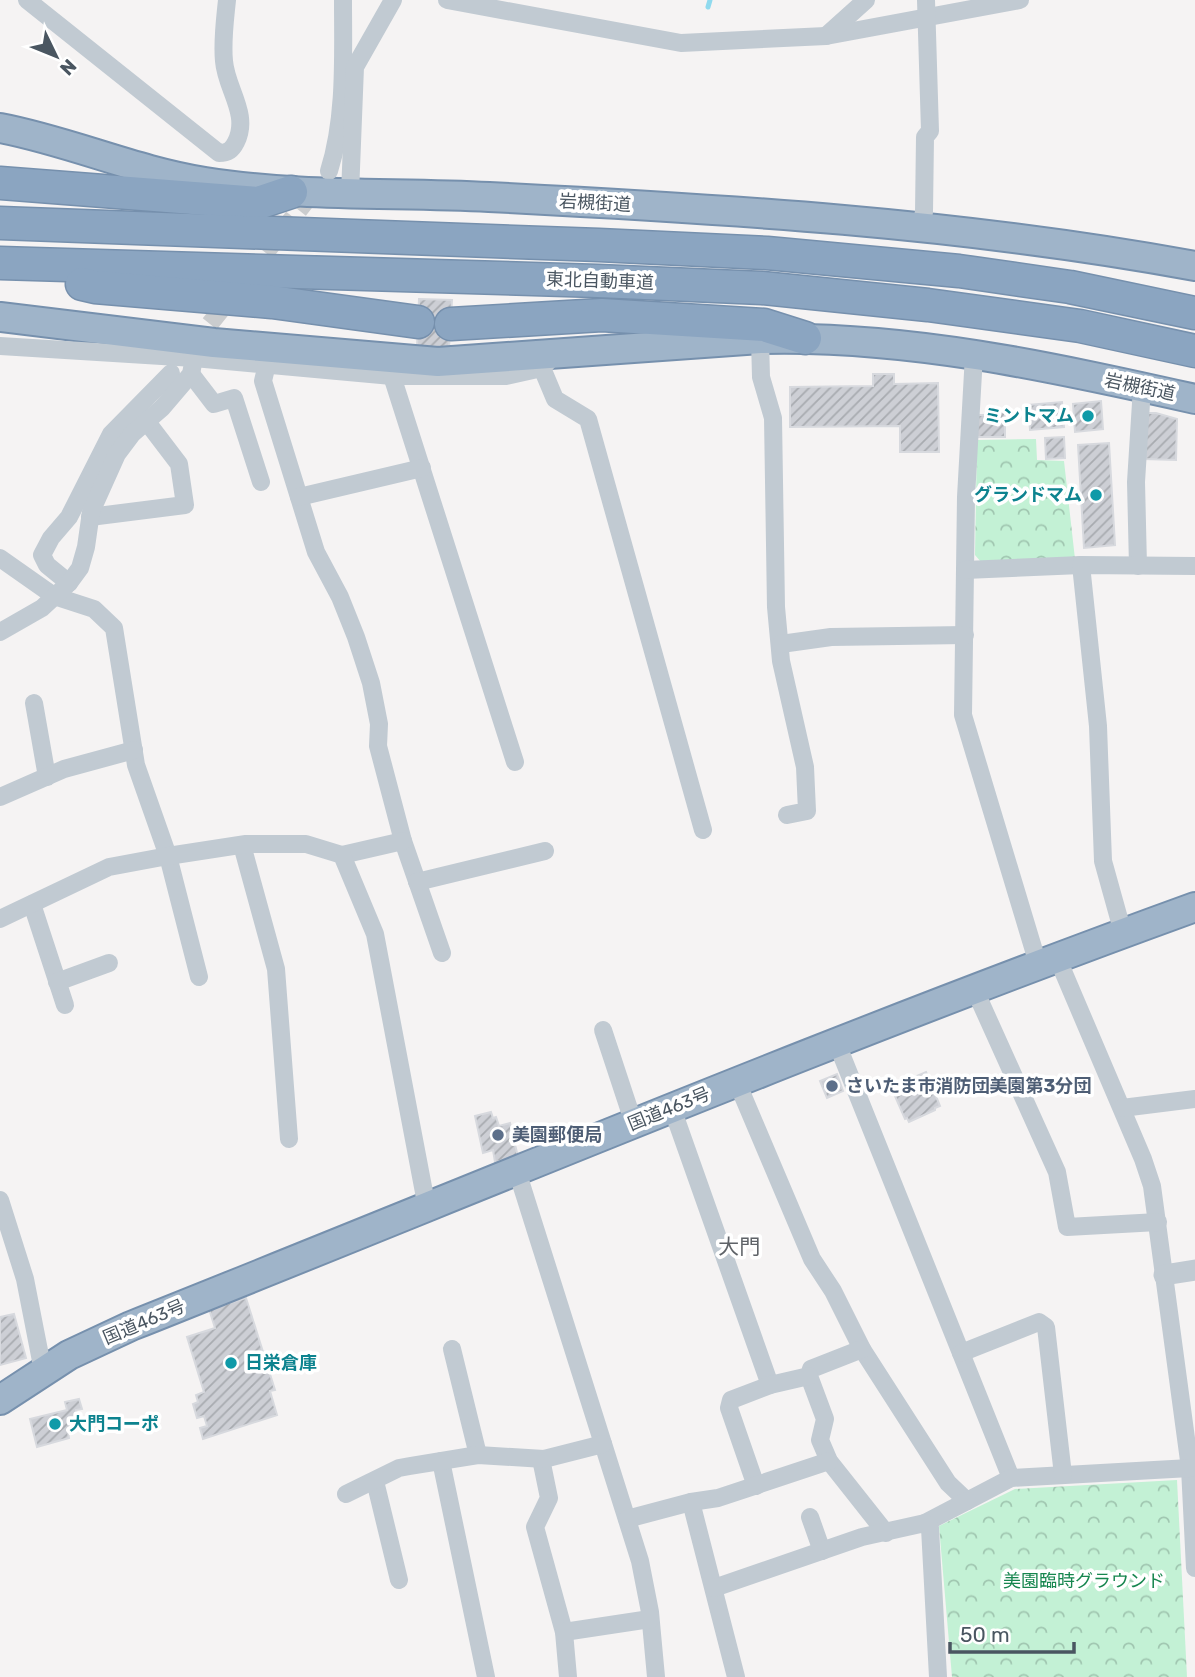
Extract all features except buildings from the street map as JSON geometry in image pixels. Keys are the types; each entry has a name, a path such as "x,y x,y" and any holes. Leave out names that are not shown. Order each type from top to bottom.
{"highway":[{"name":"岩槻街道","path":"0,128 30,133 135,165 204,182 291,192 500,198 920,227 1045,241 1195,266"},
{"path":"0,183 258,203 291,192"},
{"name":"東北自動車道","path":"0,223 767,253 959,271 1070,287 1195,313"},
{"path":"0,264 94,287 272,302 418,323"},
{"name":"東北自動車道","path":"0,264 762,288 928,305 1080,326 1195,351"},
{"path":"451,324 602,314 764,325 805,338"},
{"name":"岩槻街道","path":"0,317 214,343 438,362 547,362 760,339 805,338 893,343 974,355 1195,399"},
{"name":"国道463号","path":"0,1401 69,1356 131,1326 836,1041 1047,960 1195,907"}],"street":[{"path":"27,0 219,153 227,153 242,125 224,64 227,0"},
{"path":"328,172 334,156 341,95 344,0"},
{"path":"350,194 355,67 393,0"},
{"path":"447,0 681,43 826,36 1020,0"},
{"path":"826,36 866,0"},
{"path":"920,227 924,212 925,137 930,131 926,0"},
{"path":"760,339 761,377 773,418 776,607 781,661 805,767 807,811 787,815"},
{"path":"0,346 193,366 267,364 392,376 506,376 547,362 555,399 588,419 703,830"},
{"path":"974,355 965,497 963,715 1047,960 1122,1108 1152,1186 1191,1460 1195,1569"},
{"path":"267,364 263,381 316,552 340,597 371,683 379,724 378,746 403,841 442,953"},
{"path":"0,632 42,608 69,583 80,568 90,517 117,454 132,434 162,408 193,366"},
{"path":"193,366 214,404 233,398 261,482"},
{"path":"69,583 47,565 42,555 51,538 69,517 111,434 171,373"},
{"path":"392,376 515,762"},
{"path":"1138,566 1136,482 1142,387"},
{"path":"90,517 185,505 179,464 147,422"},
{"path":"299,497 422,468"},
{"path":"0,558 54,596 94,609 114,628 136,765 168,856 200,977"},
{"path":"965,570 1081,565 1195,566"},
{"path":"1081,565 1098,726 1103,861 1123,933"},
{"path":"781,644 831,637 965,635"},
{"path":"34,703 47,777"},
{"path":"0,797 64,769 134,750"},
{"path":"0,919 109,867 242,845 306,844 342,855 403,841"},
{"path":"242,845 276,969 289,1139"},
{"path":"417,882 545,851"},
{"path":"342,855 374,934 427,1208"},
{"path":"33,904 65,1005"},
{"path":"57,982 108,962"},
{"path":"974,988 1057,1172 1067,1227 1158,1222"},
{"path":"603,1030 634,1124"},
{"path":"836,1041 1011,1478"},
{"path":"737,1082 803,1239 862,1349 948,1483 967,1501"},
{"path":"1122,1108 1195,1098"},
{"path":"672,1108 770,1385"},
{"path":"517,1171 640,1561 656,1677"},
{"path":"0,1200 25,1279 43,1371"},
{"path":"1164,1275 1195,1270"},
{"path":"961,1353 1039,1322 1046,1328 1063,1475"},
{"path":"452,1349 478,1455"},
{"path":"862,1349 811,1369 809,1376 825,1419 820,1440 829,1461 886,1533"},
{"path":"756,1486 729,1408 731,1401 770,1385 809,1376"},
{"path":"346,1494 399,1468 478,1455 541,1459 603,1444"},
{"path":"541,1459 549,1498 535,1527 564,1632 568,1677"},
{"path":"714,1588 863,1537 925,1523 1011,1478 1063,1475 1191,1460"},
{"path":"441,1461 486,1677"},
{"path":"627,1519 691,1502 718,1498 829,1461"},
{"path":"375,1480 399,1580"},
{"path":"691,1502 736,1677"},
{"path":"810,1517 822,1551"},
{"path":"925,1523 930,1528 937,1677"},
{"path":"564,1632 650,1619"}],"green space":[{"path":"1036,439 1037,460 1064,461 1075,559 981,562 975,555 977,440"},
{"name":"美園臨時グラウンド","path":"1177,1480 1187,1677 952,1677 939,1526 1015,1489"}],"waterway":[{"path":"708,7 710,0"}],"tunnel":[{"path":"249,274 316,188"},
{"path":"193,345 232,296"}],"place":[{"name":"ミントマム","path":"1088,416"},
{"name":"グランドマム","path":"1096,495"},
{"name":"さいたま市消防団美園第3分団","path":"832,1086"},
{"name":"美園郵便局","path":"498,1135"},
{"name":"日栄倉庫","path":"231,1363"},
{"name":"大門コーポ","path":"55,1424"}],"district":[{"name":"大門","path":"739,1247"}]}
